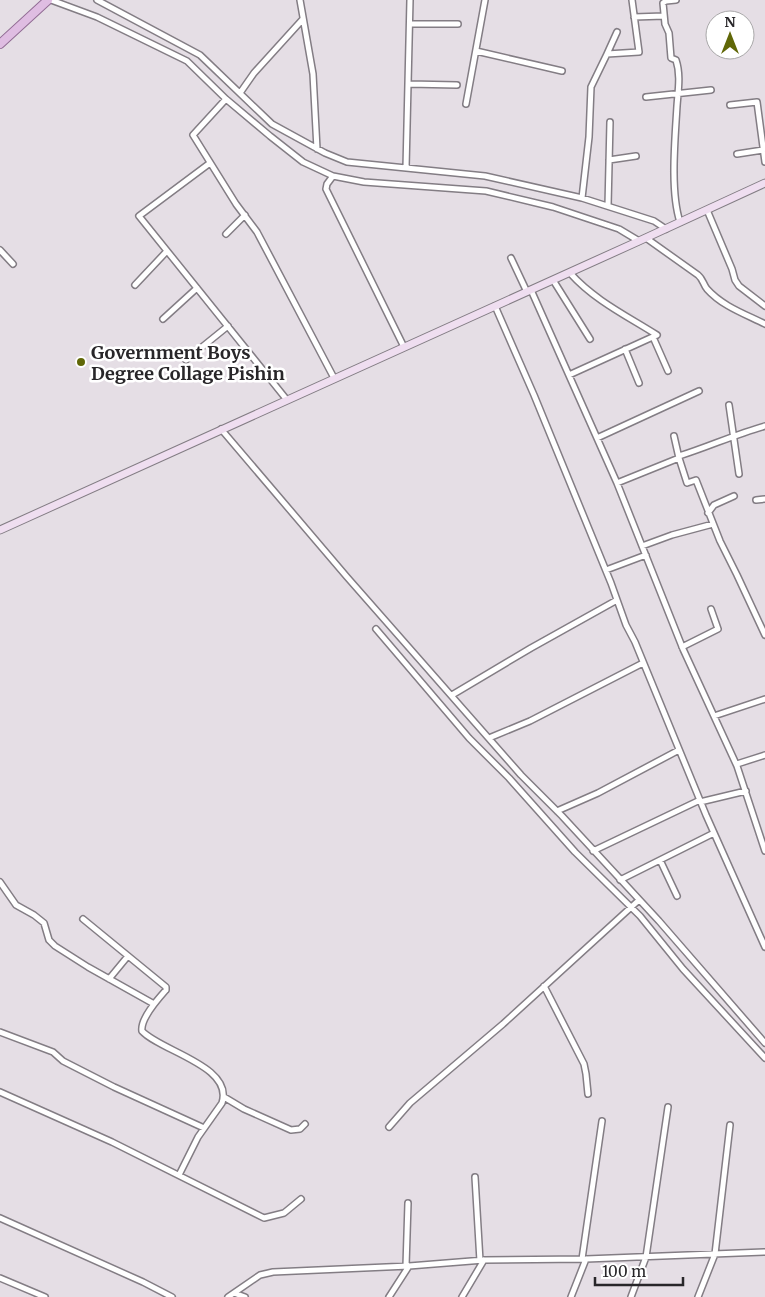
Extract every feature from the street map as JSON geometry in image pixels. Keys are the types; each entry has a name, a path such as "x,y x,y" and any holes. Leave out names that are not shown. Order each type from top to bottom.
{"main road":[{"path":"0,44 50,0"},
{"path":"0,530 570,273 765,182"}],"street":[{"path":"50,0 97,17 187,62 226,99 303,162 333,176 364,182 486,191 553,208 619,229 642,240 698,275 702,278 707,288 725,304 765,324"},
{"path":"97,0 200,55 272,124 317,149 346,162 485,176 582,198 654,222 666,229"},
{"path":"300,0 313,74 317,149"},
{"path":"406,168 410,0"},
{"path":"466,104 485,0"},
{"path":"607,54 639,52 632,0"},
{"path":"676,0 664,2 664,16 669,33 671,58 676,60 677,63 676,209 680,222"},
{"path":"634,17 664,16"},
{"path":"240,93 254,73 303,19"},
{"path":"410,24 458,24"},
{"path":"582,198 589,137 591,92 617,32"},
{"path":"476,51 562,71"},
{"path":"409,84 457,85"},
{"path":"646,97 711,90"},
{"path":"226,99 193,135 236,204 257,232 334,378"},
{"path":"730,105 757,102 765,162"},
{"path":"608,206 610,122"},
{"path":"737,154 763,150"},
{"path":"609,160 636,156"},
{"path":"210,163 139,216 287,400"},
{"path":"333,176 326,189 404,347"},
{"path":"707,210 738,286 765,306"},
{"path":"226,234 245,215"},
{"path":"0,250 14,264"},
{"path":"135,285 167,251"},
{"path":"511,258 569,375 617,483 682,647 737,764 765,851"},
{"path":"569,375 657,335 594,296 570,273"},
{"path":"553,280 590,340"},
{"path":"163,319 197,288"},
{"path":"495,306 534,395 700,801 765,947"},
{"path":"186,360 228,326"},
{"path":"653,337 668,371"},
{"path":"625,349 639,383"},
{"path":"597,438 699,391"},
{"path":"730,405 738,474"},
{"path":"617,483 734,435 765,426"},
{"path":"221,429 347,577 521,775 639,900 765,1043"},
{"path":"674,436 687,483 696,480 708,513 765,635"},
{"path":"708,513 714,505 734,496"},
{"path":"756,500 765,499"},
{"path":"642,546 672,535 713,524"},
{"path":"606,570 646,555"},
{"path":"452,695 617,600"},
{"path":"682,647 718,629 711,609"},
{"path":"376,629 469,738 644,921 683,969 765,1058"},
{"path":"489,738 530,721 643,662"},
{"path":"714,716 765,699"},
{"path":"557,812 598,793 679,750"},
{"path":"737,764 765,755"},
{"path":"593,851 700,801 746,790"},
{"path":"620,880 714,833"},
{"path":"660,860 677,896"},
{"path":"0,882 16,905 34,915 44,924 49,940 55,946 154,1004"},
{"path":"388,1128 410,1103 639,900"},
{"path":"83,919 166,987 166,990 154,1004 142,1024 142,1031 149,1039 188,1056 207,1069 223,1089 224,1097 222,1103 189,1153 179,1176"},
{"path":"109,979 128,956"},
{"path":"544,986 584,1064 588,1094"},
{"path":"0,1032 53,1052 67,1063 114,1087 204,1128"},
{"path":"0,1092 112,1142 264,1218 284,1213 301,1199"},
{"path":"224,1097 244,1109 291,1130 300,1129 305,1124"},
{"path":"631,1297 646,1257 668,1107"},
{"path":"571,1297 584,1259 602,1121"},
{"path":"698,1297 715,1254 730,1125"},
{"path":"462,1297 482,1260 475,1177"},
{"path":"390,1297 408,1266 408,1203"},
{"path":"0,1218 143,1282 172,1297"},
{"path":"228,1297 260,1275 273,1272 408,1266 482,1260 584,1259 765,1252"},
{"path":"0,1278 45,1297"},
{"path":"234,1293 245,1297"}],"place":[{"name":"Government Boys Degree Collage Pishin","path":"81,362"}]}
